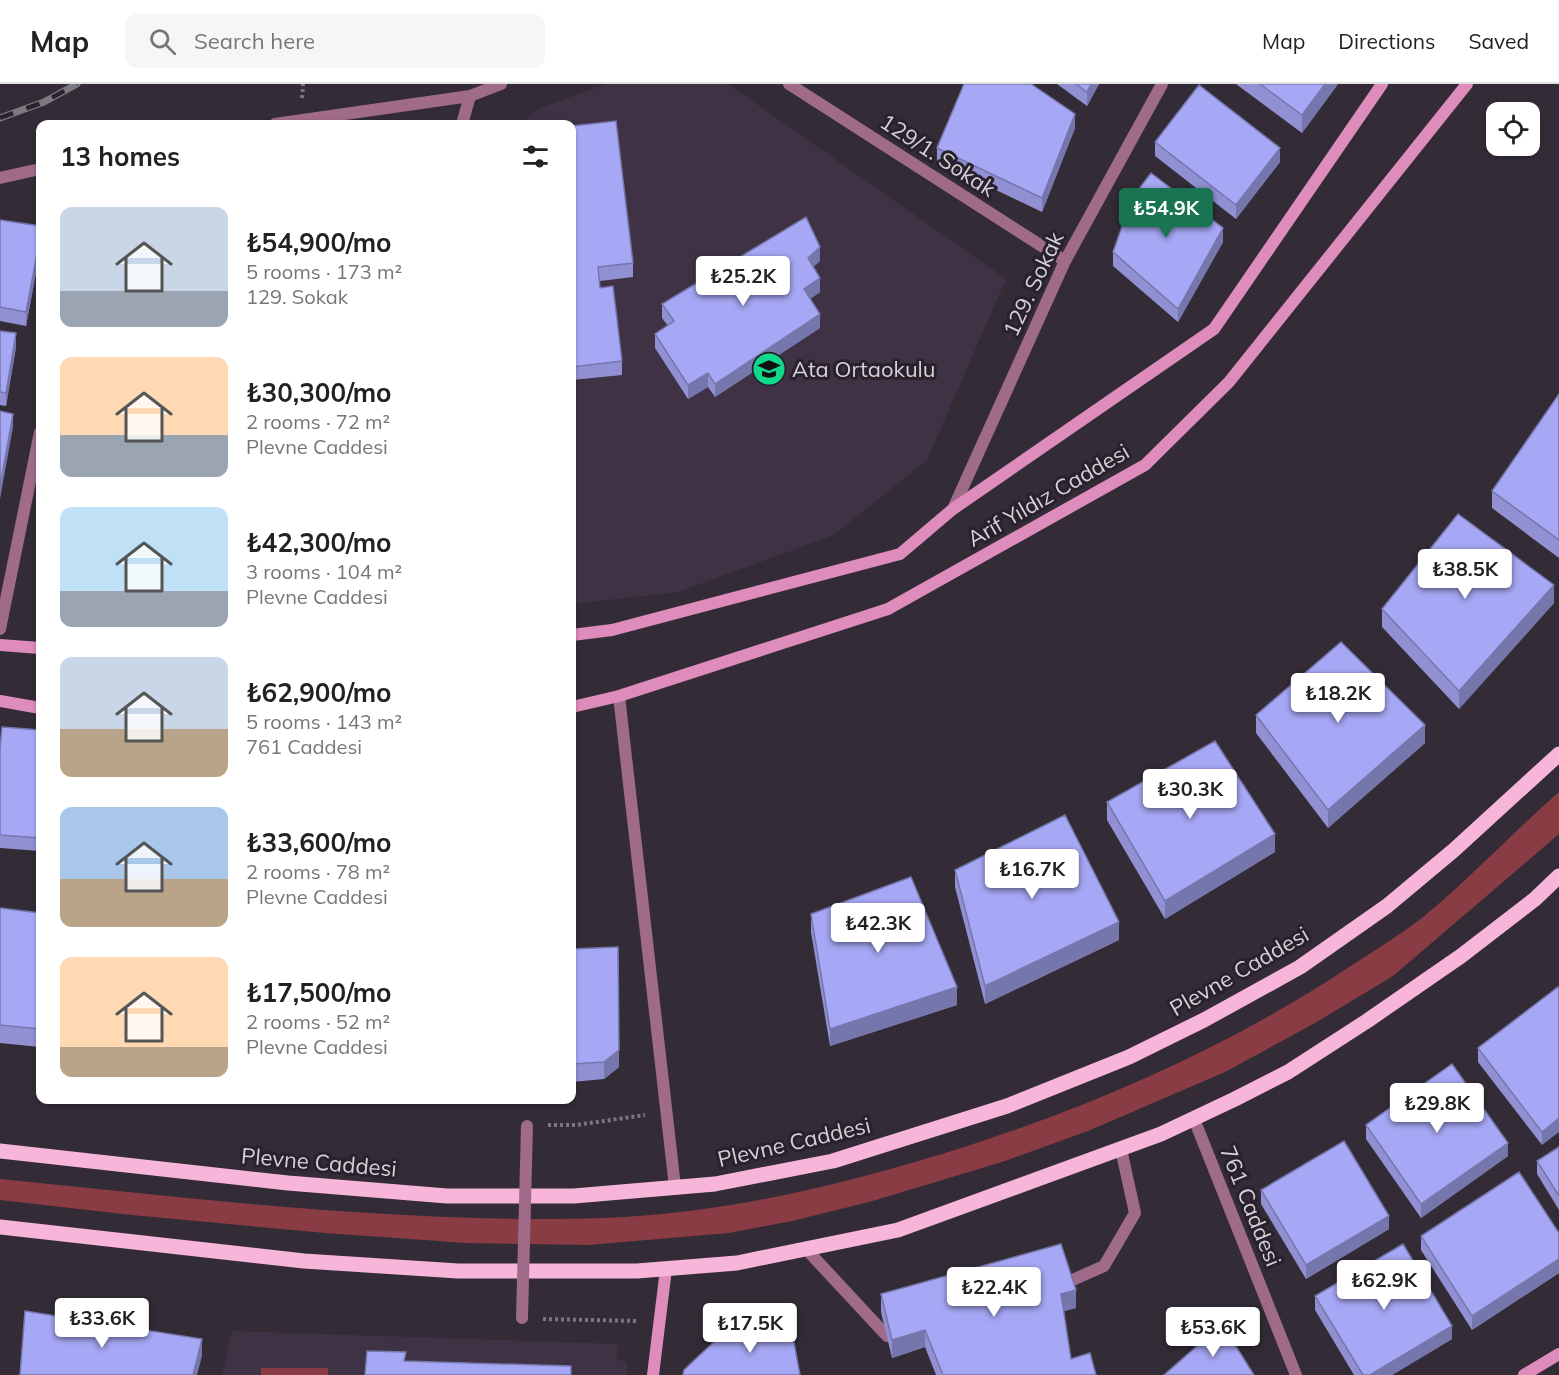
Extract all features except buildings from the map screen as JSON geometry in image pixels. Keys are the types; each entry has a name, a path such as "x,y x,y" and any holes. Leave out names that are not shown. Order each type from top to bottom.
{"main road":[{"name":"Arif Yıldız Caddesi","path":"576,634 612,630 900,554 953,509 1214,329 1382,84"},
{"name":"Arif Yıldız Caddesi","path":"576,706 619,696 888,609 1145,465 1229,382 1467,84"},
{"path":"0,645 36,648"},
{"path":"0,701 36,707"},
{"name":"Plevne Caddesi","path":"0,1151 288,1183 447,1196 574,1196 715,1184 833,1161 1007,1106 1129,1057 1300,967 1387,906 1454,850 1559,754"},
{"path":"0,1227 304,1261 458,1271 637,1271 737,1263 898,1230 1161,1134 1288,1072 1367,1022 1461,956 1536,899 1559,876"},
{"path":"653,1375 666,1269"},
{"path":"1524,1375 1559,1354"}],"street":[{"path":"302,120 470,96 501,84"},
{"name":"129/1. Sokak","path":"789,84 1065,261"},
{"name":"129. Sokak","path":"953,509 1065,261 1162,84"},
{"path":"463,120 470,96"},
{"path":"0,178 36,170"},
{"path":"0,629 36,452"},
{"path":"619,696 675,1187"},
{"name":"761 Caddesi","path":"1194,1119 1296,1375"},
{"path":"522,1318 527,1126"},
{"path":"1068,1282 1104,1266 1135,1213 1121,1149"},
{"path":"807,1250 887,1336"}],"path":[{"path":"576,1125 667,1112"},
{"path":"564,1320 660,1322"}],"shaded area":[{"name":"Ata Ortaokulu","path":"606,84 728,84 1006,279 927,460 834,535 678,592 576,604 576,120 526,120 538,109"},
{"path":"1559,792 1559,834 1393,976 1315,1023 1225,1072 1088,1131 1002,1162 869,1202 792,1221 729,1233 588,1245 467,1243 325,1233 0,1200 0,1179 226,1202 377,1214 528,1219 604,1218 733,1205 817,1188 942,1154 1048,1118 1151,1076 1251,1026 1299,999 1414,924 1458,887"},
{"path":"232,1331 618,1344 617,1359 627,1362 627,1375 222,1375"},
{"path":"261,1368 328,1368 328,1375 261,1375"}],"railway":[{"path":"0,118 44,102 77,84"}],"place":[{"name":"Ata Ortaokulu","path":"769,369"}]}
